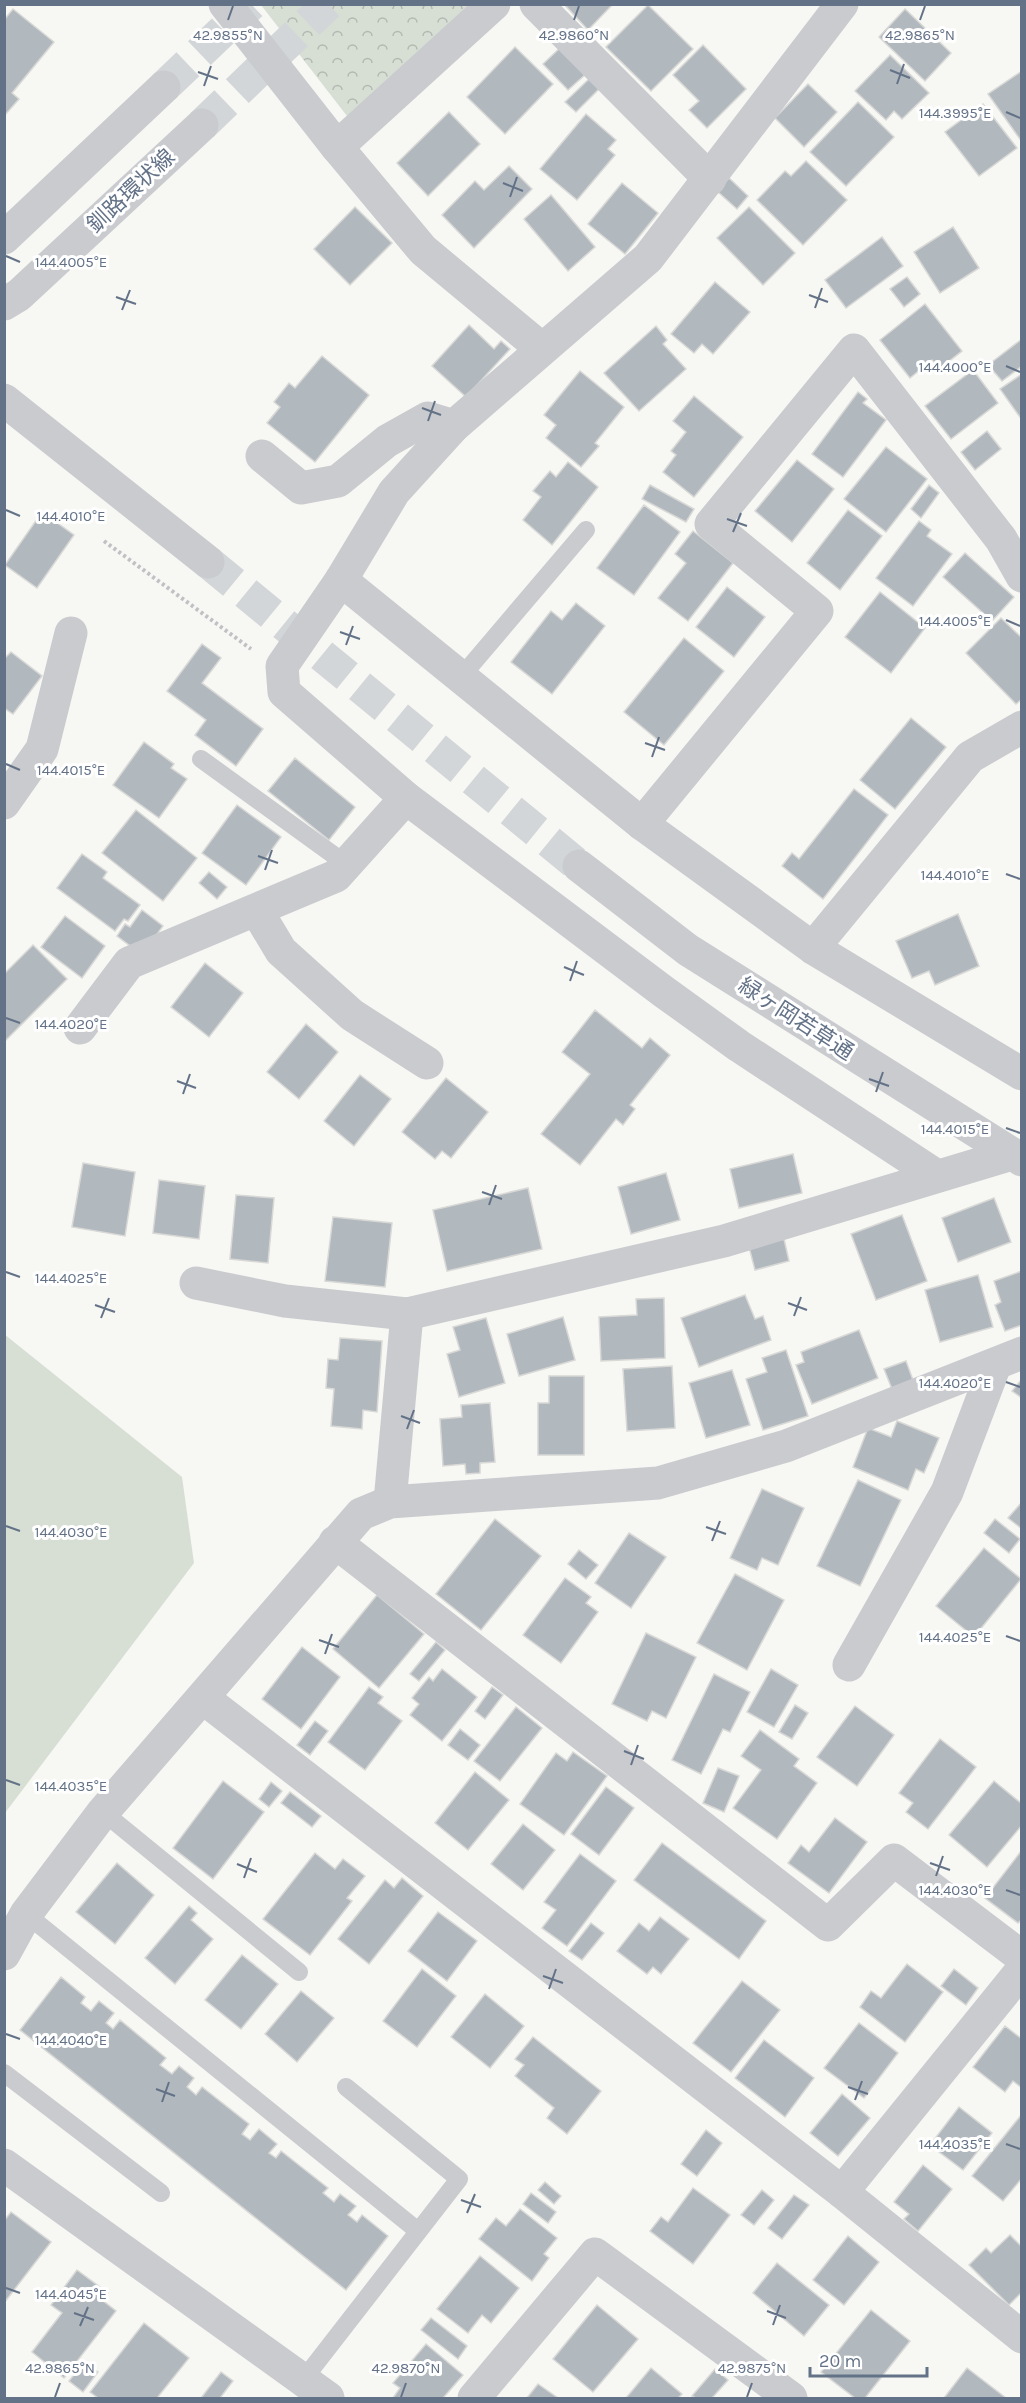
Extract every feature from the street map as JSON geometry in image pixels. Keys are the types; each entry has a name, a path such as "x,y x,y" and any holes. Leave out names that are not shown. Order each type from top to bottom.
{"street":[{"path":"225,4 337,147 423,250 542,349"},
{"path":"337,147 494,4"},
{"path":"536,4 710,179"},
{"path":"842,4 648,258 454,426 394,492 341,580 282,666 284,692 406,798 739,1046 937,1176"},
{"path":"4,238 164,87"},
{"name":"釧路環状線","path":"4,304 19,295 202,124"},
{"path":"642,824 817,611 711,524 854,350 1001,539 1022,576"},
{"path":"4,400 208,562"},
{"path":"262,456 301,488 338,481 387,441 428,418 454,426"},
{"path":"341,580 642,824 813,948 1022,1074"},
{"path":"4,803 42,749 71,633"},
{"path":"813,948 970,757 1022,727"},
{"path":"80,1028 129,963 336,876 406,798"},
{"name":"緑ヶ岡若草通","path":"579,866 688,950 1017,1157"},
{"path":"257,911 281,951 351,1015 427,1063"},
{"path":"196,1283 285,1301 407,1314 724,1240 937,1176 1017,1157"},
{"path":"390,1503 407,1314"},
{"path":"4,1954 26,1914 103,1812 361,1514 390,1503 658,1483 786,1446 1009,1359"},
{"path":"849,1665 947,1492 1009,1359"},
{"path":"335,1542 828,1925 894,1860 1022,1957"},
{"path":"203,1698 842,2192 1022,2337"},
{"path":"842,2192 1016,1988"},
{"path":"4,2165 315,2390"},
{"path":"474,2398 595,2254 791,2398"}],"lane":[{"path":"461,677 586,530"},
{"path":"201,759 346,864"},
{"path":"103,1812 299,1972"},
{"path":"26,1914 418,2231"},
{"path":"4,2073 161,2193"},
{"path":"315,2390 418,2231 459,2179 346,2087"}],"path":[{"path":"104,541 253,651"}],"green space":[{"path":"261,5 474,5 347,116"},
{"path":"4,1334 182,1477 194,1563 5,1813"}],"building":[{"path":"564,4 613,4 588,30"},
{"path":"648,5 693,49 651,91 606,47"},
{"path":"13,9 54,42 12,93 19,99 4,116 4,20"},
{"path":"905,9 951,53 925,81 879,37"},
{"path":"703,45 746,89 707,128 689,110 699,101 673,75"},
{"path":"515,47 553,84 505,134 467,97"},
{"path":"561,47 587,73 568,90 543,64"},
{"path":"890,55 929,93 902,119 894,111 886,120 855,91"},
{"path":"1022,71 1022,142 988,94"},
{"path":"589,79 599,89 576,112 565,102"},
{"path":"808,84 837,112 804,147 775,118"},
{"path":"858,102 894,137 846,186 810,152"},
{"path":"983,104 1017,148 979,176 945,132"},
{"path":"449,112 480,144 428,196 397,163"},
{"path":"586,114 616,140 608,149 615,155 577,200 540,169"},
{"path":"806,161 847,200 803,245 757,200 785,171 791,176"},
{"path":"509,166 532,189 474,248 442,215 475,181 484,190"},
{"path":"729,178 748,196 737,209 717,191"},
{"path":"622,183 658,213 625,254 588,224"},
{"path":"551,195 595,247 568,271 524,219"},
{"path":"355,207 392,243 350,285 314,249"},
{"path":"749,207 795,253 763,285 717,238"},
{"path":"953,227 979,268 940,293 914,252"},
{"path":"882,237 903,266 846,308 825,280"},
{"path":"907,277 920,294 904,307 890,289"},
{"path":"715,282 750,312 713,354 702,344 694,353 671,334"},
{"path":"925,304 962,351 939,369 932,360 910,378 880,340"},
{"path":"469,325 494,349 501,341 510,349 466,397 432,366"},
{"path":"656,326 667,340 663,344 686,369 639,411 604,373"},
{"path":"1022,339 1022,366 1002,381 988,365"},
{"path":"322,356 369,395 315,462 267,423 280,407 274,402 289,383 295,388"},
{"path":"973,370 998,403 951,439 925,406"},
{"path":"580,371 624,407 595,443 599,446 581,467 546,438 556,425 544,415"},
{"path":"1022,374 1022,420 1000,389"},
{"path":"858,392 867,399 863,403 886,420 843,477 812,454"},
{"path":"694,396 743,437 694,497 663,472 676,455 671,451 686,432 673,421"},
{"path":"987,431 1001,449 975,470 961,452"},
{"path":"886,447 927,479 886,532 844,499"},
{"path":"797,460 834,489 792,542 755,511"},
{"path":"568,462 598,487 552,545 523,520 541,497 533,491 550,471 556,477"},
{"path":"650,485 694,509 686,522 642,499"},
{"path":"929,485 939,493 921,518 911,509"},
{"path":"644,505 680,532 634,595 597,568"},
{"path":"848,510 882,536 840,590 807,563"},
{"path":"42,512 74,535 37,588 5,565"},
{"path":"919,521 931,530 927,536 952,554 913,606 876,578"},
{"path":"693,531 733,563 688,621 658,598 686,563 675,554"},
{"path":"965,553 1014,597 992,621 943,577"},
{"path":"727,587 765,617 734,657 696,627"},
{"path":"880,592 925,628 891,673 845,637"},
{"path":"576,603 605,626 552,694 511,662 551,611 562,620"},
{"path":"1001,618 1022,638 1022,699 1016,704 966,653"},
{"path":"684,638 724,671 664,745 624,712"},
{"path":"202,644 221,658 202,683 263,729 236,766 195,735 206,720 167,691"},
{"path":"11,652 42,676 13,714 4,708 4,659"},
{"path":"911,718 946,747 895,809 860,780"},
{"path":"144,742 174,764 171,768 187,779 159,818 113,785"},
{"path":"295,758 355,807 329,840 268,791"},
{"path":"854,789 888,815 823,899 782,866 792,853 799,859"},
{"path":"237,805 281,837 246,885 202,853"},
{"path":"136,810 197,858 163,901 102,853"},
{"path":"82,854 107,872 103,878 140,905 128,921 124,919 115,931 57,888"},
{"path":"209,872 227,887 217,899 199,883"},
{"path":"142,910 163,926 152,941 137,951 117,936 125,924 130,927"},
{"path":"958,914 979,966 935,985 929,971 912,978 896,941"},
{"path":"65,916 105,946 82,978 41,947"},
{"path":"33,945 67,979 4,1042 4,974"},
{"path":"205,963 243,993 209,1037 171,1007"},
{"path":"595,1010 642,1048 650,1038 670,1055 630,1105 635,1109 623,1125 616,1119 580,1165 541,1134 590,1074 562,1052"},
{"path":"306,1024 338,1052 299,1099 267,1072"},
{"path":"360,1075 391,1099 354,1146 324,1121"},
{"path":"446,1078 488,1112 451,1158 442,1151 435,1159 402,1132"},
{"path":"793,1154 802,1193 739,1208 730,1169"},
{"path":"83,1163 135,1172 125,1236 72,1227"},
{"path":"666,1173 680,1220 631,1234 618,1187"},
{"path":"159,1180 205,1186 199,1239 153,1233"},
{"path":"528,1188 542,1249 447,1271 433,1210"},
{"path":"236,1195 274,1198 268,1263 230,1259"},
{"path":"994,1198 1011,1242 958,1262 942,1218"},
{"path":"902,1215 927,1281 876,1300 851,1234"},
{"path":"333,1217 392,1223 385,1287 325,1281"},
{"path":"784,1239 789,1261 755,1270 749,1247"},
{"path":"1022,1271 1022,1325 1005,1331 995,1305 1001,1302 994,1281"},
{"path":"978,1275 993,1327 940,1342 925,1290"},
{"path":"745,1295 755,1319 763,1316 771,1340 699,1367 681,1318"},
{"path":"664,1298 665,1358 601,1361 599,1317 637,1315 636,1299"},
{"path":"563,1317 575,1360 519,1376 507,1334"},
{"path":"486,1318 505,1383 459,1397 447,1354 460,1350 453,1327"},
{"path":"859,1330 878,1378 812,1404 796,1365 804,1362 801,1352"},
{"path":"340,1338 382,1341 377,1412 363,1410 362,1429 331,1426 334,1389 326,1388 328,1359 338,1360"},
{"path":"786,1350 808,1416 763,1430 746,1379 767,1372 762,1358"},
{"path":"906,1361 913,1380 892,1389 884,1369"},
{"path":"672,1366 675,1428 627,1431 623,1369"},
{"path":"732,1370 750,1425 706,1438 689,1383"},
{"path":"549,1376 584,1376 584,1455 538,1455 538,1403 549,1403"},
{"path":"1022,1379 1022,1398 1012,1391"},
{"path":"490,1403 495,1462 480,1463 480,1473 466,1474 465,1464 443,1466 440,1419 462,1417 461,1405"},
{"path":"897,1421 939,1438 924,1473 916,1469 908,1490 853,1467 868,1428 891,1437"},
{"path":"858,1480 901,1500 860,1586 817,1566"},
{"path":"762,1489 804,1508 778,1565 762,1558 757,1570 730,1558"},
{"path":"1022,1502 1022,1529 1008,1518"},
{"path":"495,1519 541,1556 481,1630 436,1594"},
{"path":"995,1519 1020,1539 1009,1553 984,1533"},
{"path":"629,1533 666,1557 631,1608 595,1583"},
{"path":"984,1548 1021,1579 974,1637 936,1606"},
{"path":"579,1550 598,1565 586,1579 568,1564"},
{"path":"735,1574 784,1600 747,1670 697,1643"},
{"path":"565,1578 591,1597 586,1603 598,1612 561,1663 523,1635"},
{"path":"377,1595 424,1634 379,1688 333,1649"},
{"path":"646,1633 696,1657 666,1718 652,1711 647,1721 612,1704"},
{"path":"436,1642 445,1650 419,1681 410,1674"},
{"path":"302,1647 340,1677 301,1729 262,1699"},
{"path":"442,1669 477,1697 442,1741 410,1715 419,1704 412,1698 429,1677 433,1681"},
{"path":"771,1669 798,1685 774,1727 747,1712"},
{"path":"714,1674 750,1692 730,1732 723,1729 701,1774 672,1760"},
{"path":"369,1687 383,1697 378,1703 402,1721 365,1770 328,1742"},
{"path":"492,1687 503,1695 485,1719 475,1711"},
{"path":"795,1705 808,1713 792,1739 779,1732"},
{"path":"855,1706 894,1735 857,1786 817,1757"},
{"path":"516,1707 542,1728 500,1781 474,1761"},
{"path":"315,1721 328,1731 310,1755 297,1745"},
{"path":"460,1729 480,1745 468,1760 448,1745"},
{"path":"760,1730 799,1759 794,1766 817,1783 777,1839 733,1808 761,1770 741,1756"},
{"path":"940,1739 976,1767 928,1829 906,1812 913,1803 899,1793"},
{"path":"573,1752 607,1776 564,1835 520,1804 556,1753 567,1761"},
{"path":"718,1768 739,1776 724,1812 703,1803"},
{"path":"475,1772 509,1800 468,1850 435,1823"},
{"path":"223,1781 264,1812 213,1879 173,1848"},
{"path":"994,1781 1022,1804 1022,1825 987,1867 949,1835"},
{"path":"271,1782 282,1791 269,1807 259,1799"},
{"path":"606,1787 634,1808 599,1855 571,1834"},
{"path":"290,1792 321,1816 312,1827 281,1803"},
{"path":"835,1818 867,1842 829,1893 788,1863 801,1845 809,1852"},
{"path":"523,1824 555,1850 523,1890 491,1864"},
{"path":"662,1843 766,1921 739,1959 634,1880"},
{"path":"1022,1850 1022,1919 1018,1923 985,1898"},
{"path":"315,1853 335,1869 343,1859 365,1876 347,1898 352,1901 310,1955 263,1919"},
{"path":"580,1854 616,1881 567,1946 542,1928 556,1910 544,1902"},
{"path":"117,1863 154,1895 115,1944 76,1912"},
{"path":"402,1878 423,1896 369,1964 338,1939 385,1880 394,1888"},
{"path":"189,1906 197,1913 191,1920 213,1939 175,1984 145,1958"},
{"path":"438,1912 477,1941 447,1981 408,1951"},
{"path":"660,1917 689,1939 661,1974 653,1967 647,1974 617,1951 639,1923 649,1931"},
{"path":"591,1923 604,1933 582,1960 569,1951"},
{"path":"242,1955 278,1984 241,2029 205,2000"},
{"path":"907,1964 943,1992 905,2042 860,2007 871,1991 881,1998"},
{"path":"422,1969 456,1996 417,2047 383,2021"},
{"path":"954,1969 978,1988 966,2005 941,1986"},
{"path":"61,1977 85,1997 81,2003 91,2011 99,2001 114,2013 106,2023 113,2029 120,2020 166,2058 160,2065 172,2074 179,2066 194,2078 187,2087 196,2095 202,2087 249,2124 242,2134 250,2140 259,2129 277,2144 269,2153 276,2158 281,2151 328,2188 323,2193 334,2202 340,2194 356,2206 348,2215 357,2222 362,2215 388,2236 346,2290 20,2030"},
{"path":"742,1981 780,2010 731,2072 693,2043"},
{"path":"301,1991 334,2018 297,2062 265,2034"},
{"path":"485,1994 524,2026 490,2068 451,2037"},
{"path":"859,2023 898,2053 864,2098 824,2068"},
{"path":"1005,2026 1022,2039 1022,2088 1013,2081 1005,2092 973,2067"},
{"path":"533,2037 601,2091 567,2134 547,2118 554,2108 515,2076 524,2065 515,2059"},
{"path":"764,2040 814,2078 785,2117 735,2078"},
{"path":"842,2094 870,2118 838,2156 810,2133"},
{"path":"959,2107 992,2133 963,2170 930,2145"},
{"path":"1022,2114 1022,2178 1003,2201 972,2176"},
{"path":"706,2130 722,2143 697,2176 681,2164"},
{"path":"923,2165 952,2189 918,2231 904,2219 909,2214 894,2202"},
{"path":"545,2182 561,2196 554,2204 538,2190"},
{"path":"693,2188 730,2215 693,2264 650,2231 661,2217 668,2222"},
{"path":"762,2190 774,2200 754,2225 741,2215"},
{"path":"531,2193 556,2212 548,2223 523,2204"},
{"path":"794,2195 809,2205 782,2239 768,2228"},
{"path":"520,2209 557,2238 544,2254 549,2258 532,2281 479,2239 496,2218 506,2226"},
{"path":"11,2212 51,2242 4,2303 4,2221"},
{"path":"1010,2235 1022,2247 1022,2292 1009,2305 969,2265 986,2248 991,2253"},
{"path":"848,2236 879,2262 844,2305 813,2280"},
{"path":"480,2256 519,2288 491,2323 482,2315 468,2333 437,2309"},
{"path":"777,2263 829,2305 804,2336 753,2293"},
{"path":"77,2270 108,2293 102,2300 116,2311 64,2378 32,2352 62,2313 51,2305"},
{"path":"597,2305 638,2339 593,2392 553,2359"},
{"path":"871,2310 910,2341 865,2398 855,2398 821,2372"},
{"path":"431,2318 467,2346 458,2359 421,2330"},
{"path":"144,2323 189,2358 157,2398 98,2398 90,2392"},
{"path":"426,2344 463,2375 443,2398 393,2398 400,2388 393,2383"},
{"path":"84,2362 98,2372 83,2392 69,2381"},
{"path":"651,2368 682,2394 678,2398 626,2398"},
{"path":"967,2368 1006,2398 944,2398"},
{"path":"715,2369 728,2380 712,2398 692,2396"},
{"path":"221,2372 233,2381 220,2398 201,2398"},
{"path":"538,2384 558,2398 527,2398"}],"tunnel":[{"path":"164,87 251,4"},
{"path":"202,125 328,4"},
{"path":"208,562 579,866"}]}
